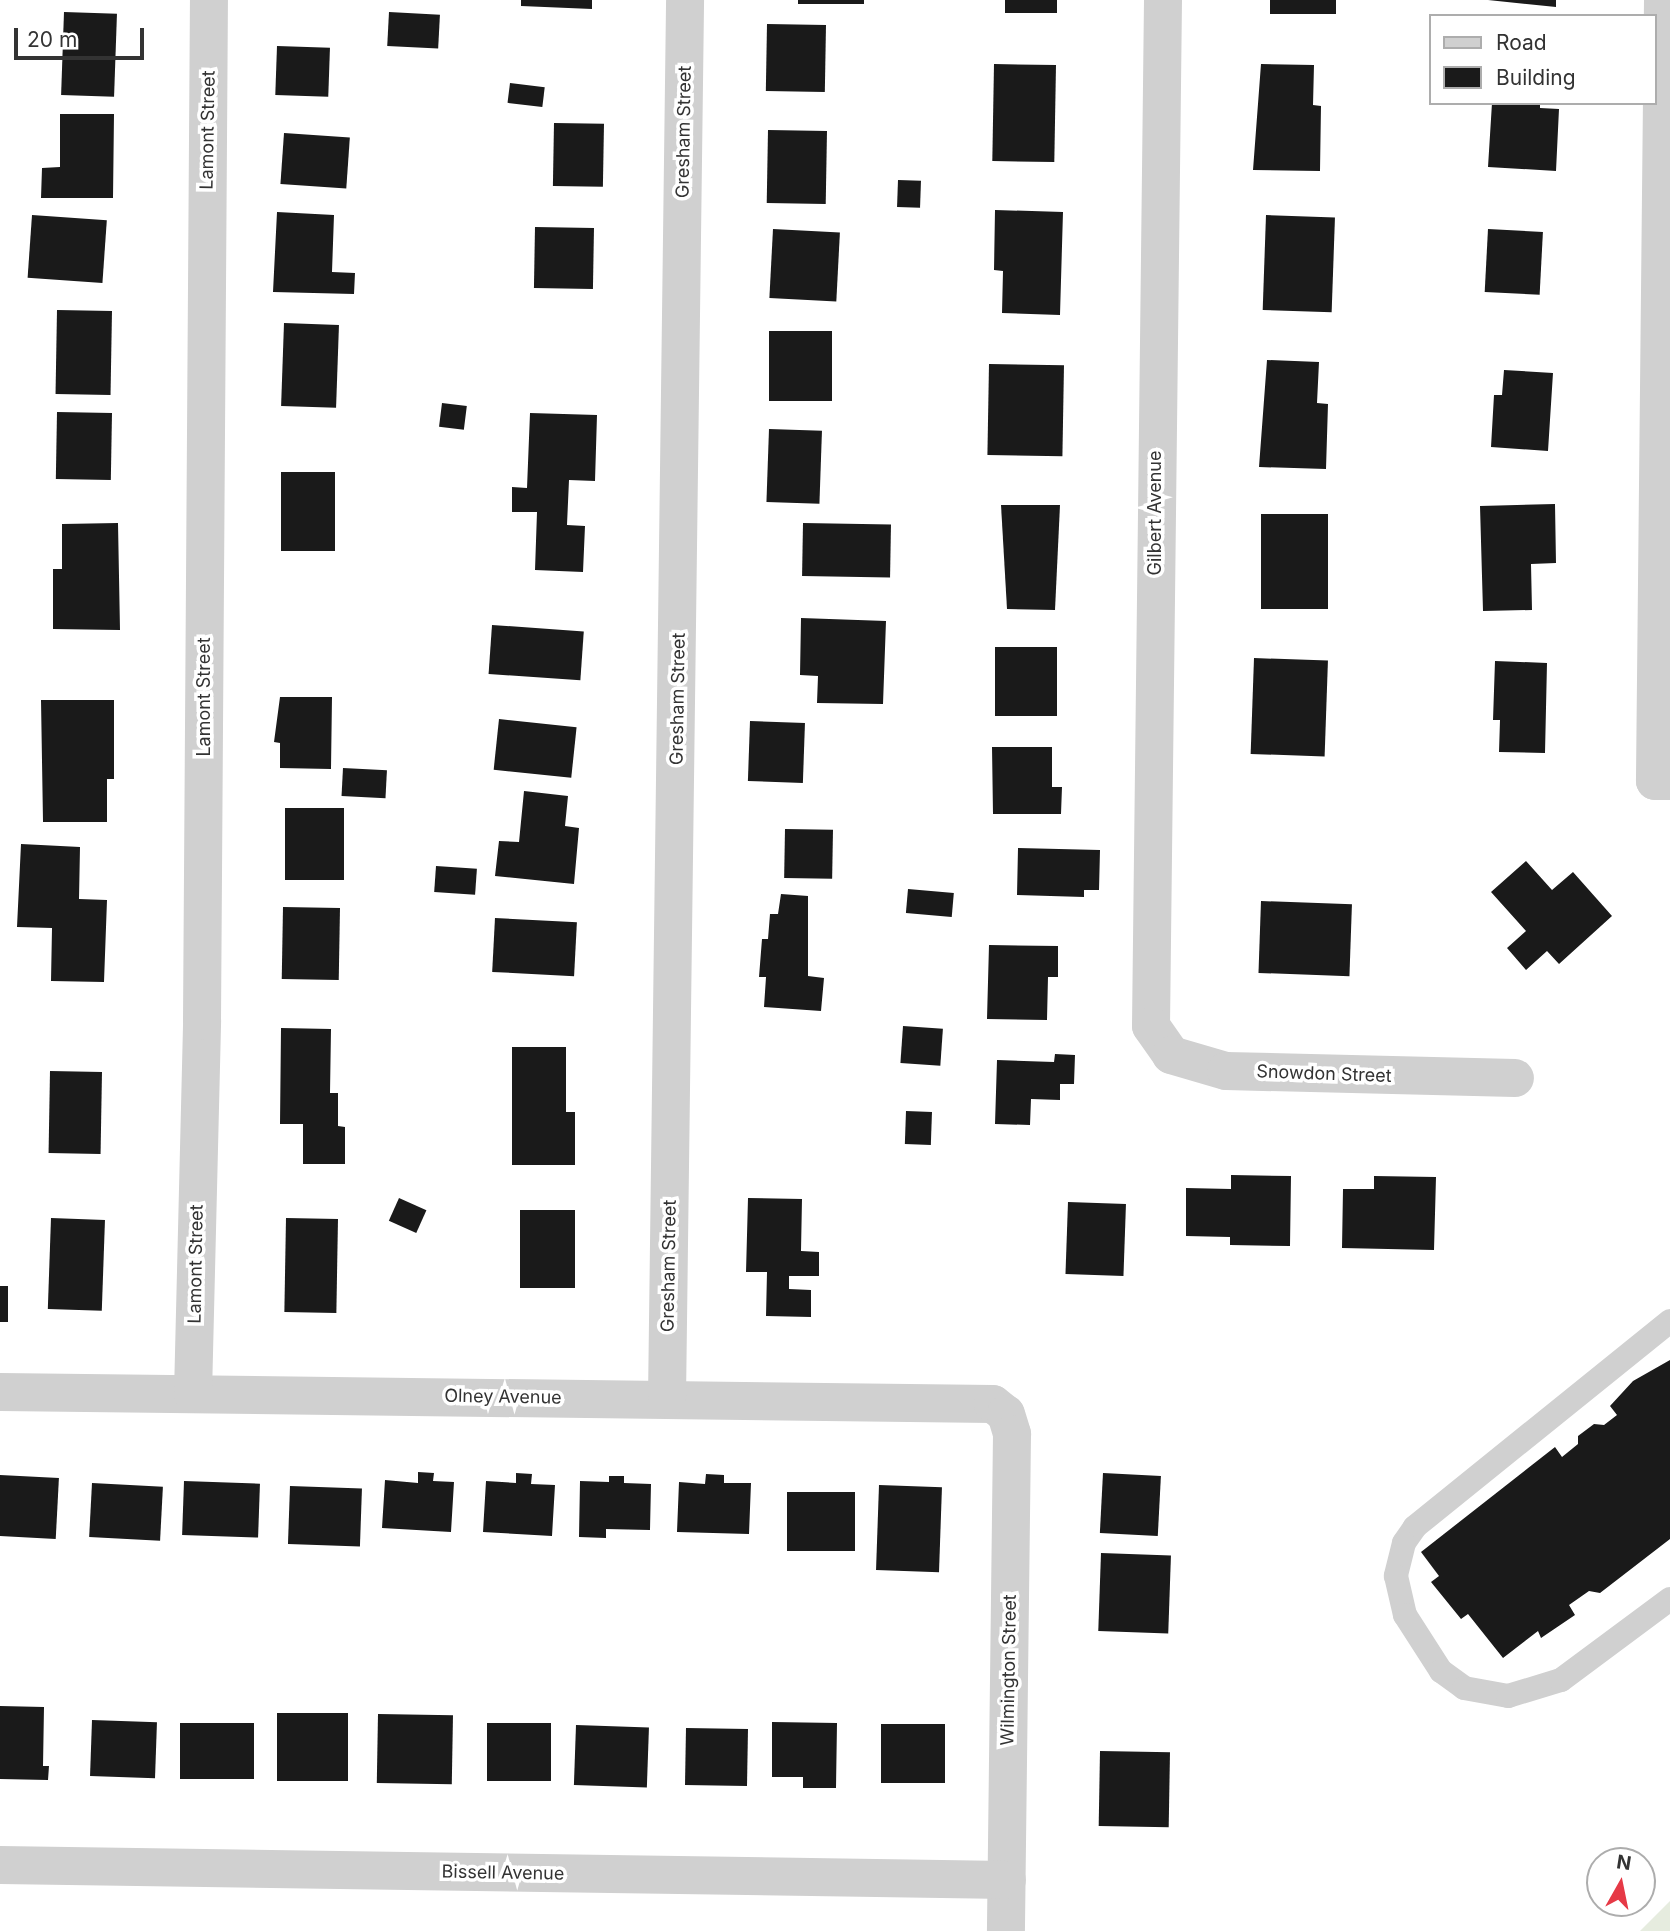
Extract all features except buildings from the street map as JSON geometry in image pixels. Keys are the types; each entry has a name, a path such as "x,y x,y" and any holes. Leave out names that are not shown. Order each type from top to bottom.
{"street":[{"name":"Lamont Street","path":"193,1394 202,1021 209,0"},
{"name":"Gresham Street","path":"667,1399 685,0"},
{"name":"Gilbert Avenue","path":"1151,1026 1163,0"},
{"path":"1663,0 1663,781"},
{"name":"Snowdon Street","path":"1151,1026 1171,1055 1226,1071 1515,1078"},
{"name":"Olney Avenue","path":"0,1392 984,1402 1003,1411"},
{"name":"Wilmington Street","path":"1003,1411 1012,1434 1006,1931"},
{"name":"Bissell Avenue","path":"0,1865 1007,1880"}],"lane":[{"path":"1670,1321 1415,1527 1404,1543 1396,1576 1405,1615 1441,1671 1464,1688 1508,1696 1561,1681 1670,1599"}],"shaded area":[{"path":"1670,1901 1670,1931 1640,1931 1656,1917"}]}
